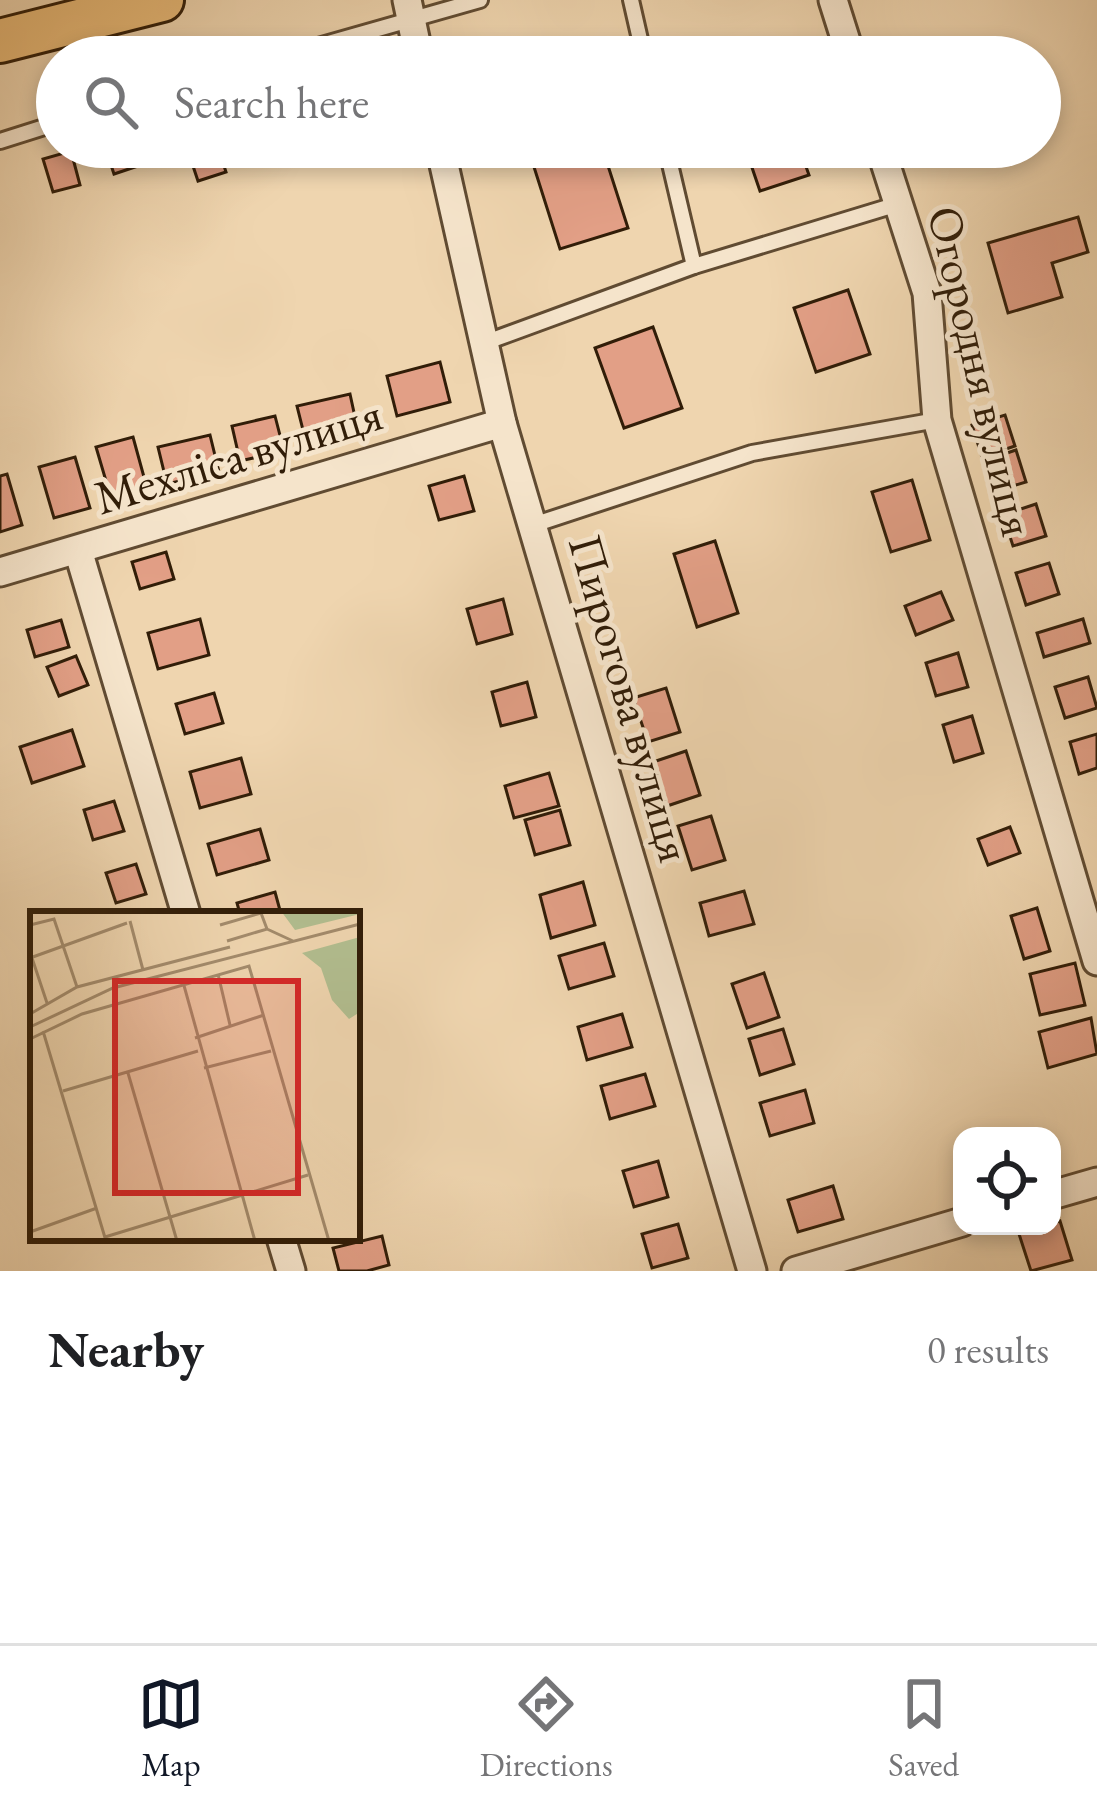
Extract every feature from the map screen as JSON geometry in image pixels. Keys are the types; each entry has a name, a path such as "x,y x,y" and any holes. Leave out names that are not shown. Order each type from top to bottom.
{"main road":[{"path":"0,41 162,0"}],"street":[{"path":"833,0 844,36"},
{"name":"Пирогова вулиця","path":"445,168 502,423 752,1271"},
{"name":"Огородня вулиця","path":"887,168 927,293 937,420 1097,961"},
{"name":"Мехліса вулиця","path":"0,572 502,423"},
{"path":"78,550 184,911"},
{"path":"1061,1192 1097,1182"},
{"path":"796,1271 953,1225"},
{"path":"282,1241 291,1271"}],"lane":[{"path":"337,36 409,10 479,0"},
{"path":"631,0 639,36"},
{"path":"0,140 36,130"},
{"path":"671,168 694,266"},
{"path":"484,343 694,266 898,204"},
{"path":"533,525 752,453 937,420"}],"building":[{"path":"46,168 76,168 80,185 53,192"},
{"path":"194,168 225,168 226,172 198,181"},
{"path":"534,168 609,168 628,228 560,249"},
{"path":"752,168 806,168 809,175 760,191"},
{"path":"1078,217 1088,252 1052,263 1062,297 1008,313 988,243"},
{"path":"848,290 870,354 816,372 794,308"},
{"path":"653,327 682,408 624,428 595,348"},
{"path":"440,362 450,402 397,416 387,376"},
{"path":"350,394 358,431 306,442 297,406"},
{"path":"1005,415 1015,446 982,457 972,425"},
{"path":"275,416 284,451 240,461 232,426"},
{"path":"210,435 219,472 167,484 158,447"},
{"path":"133,437 147,488 111,498 96,447"},
{"path":"1016,450 1026,482 992,492 983,461"},
{"path":"75,457 90,508 54,518 39,467"},
{"path":"7,474 22,525 0,532 0,476"},
{"path":"464,476 474,511 439,520 429,486"},
{"path":"912,480 930,540 891,552 872,492"},
{"path":"1036,504 1046,536 1013,546 1003,515"},
{"path":"715,541 738,613 697,627 674,554"},
{"path":"166,552 174,579 140,589 132,562"},
{"path":"1049,563 1059,594 1026,605 1016,573"},
{"path":"941,592 953,620 916,635 905,606"},
{"path":"503,599 512,634 477,644 467,609"},
{"path":"200,619 209,655 158,669 148,633"},
{"path":"1083,619 1090,643 1044,657 1037,633"},
{"path":"61,620 69,647 35,657 27,630"},
{"path":"958,653 968,687 936,696 926,663"},
{"path":"76,656 88,685 59,696 47,667"},
{"path":"1088,677 1097,708 1065,718 1055,687"},
{"path":"527,682 536,717 501,726 492,692"},
{"path":"666,688 680,732 648,742 633,698"},
{"path":"214,693 223,723 185,734 176,704"},
{"path":"972,716 983,753 954,762 943,725"},
{"path":"72,730 84,766 32,783 20,747"},
{"path":"1097,734 1097,768 1079,774 1070,742"},
{"path":"686,751 700,795 667,806 653,762"},
{"path":"241,758 251,794 200,808 190,772"},
{"path":"549,773 559,806 514,818 505,786"},
{"path":"114,801 124,831 93,840 84,810"},
{"path":"560,810 570,845 535,855 525,820"},
{"path":"711,816 725,860 692,870 678,826"},
{"path":"1010,827 1020,853 988,865 978,839"},
{"path":"260,829 269,860 217,875 208,844"},
{"path":"136,864 146,894 116,903 106,873"},
{"path":"583,882 595,925 551,938 540,895"},
{"path":"744,891 754,924 709,936 700,903"},
{"path":"275,892 280,911 239,911 237,903"},
{"path":"1037,908 1050,951 1024,959 1011,916"},
{"path":"604,943 614,976 569,989 559,956"},
{"path":"1075,963 1085,1005 1040,1015 1030,974"},
{"path":"764,973 779,1017 747,1028 732,984"},
{"path":"622,1014 632,1047 587,1060 578,1027"},
{"path":"1091,1018 1097,1054 1048,1068 1039,1032"},
{"path":"783,1029 794,1064 760,1075 749,1039"},
{"path":"645,1074 655,1106 610,1119 601,1086"},
{"path":"805,1090 814,1123 770,1136 760,1103"},
{"path":"658,1161 668,1197 634,1207 623,1171"},
{"path":"833,1186 843,1219 798,1232 788,1200"},
{"path":"678,1224 688,1258 652,1268 642,1234"},
{"path":"1061,1224 1072,1260 1031,1271 1019,1235 1061,1235"},
{"path":"382,1236 389,1265 339,1271 333,1248"}]}
